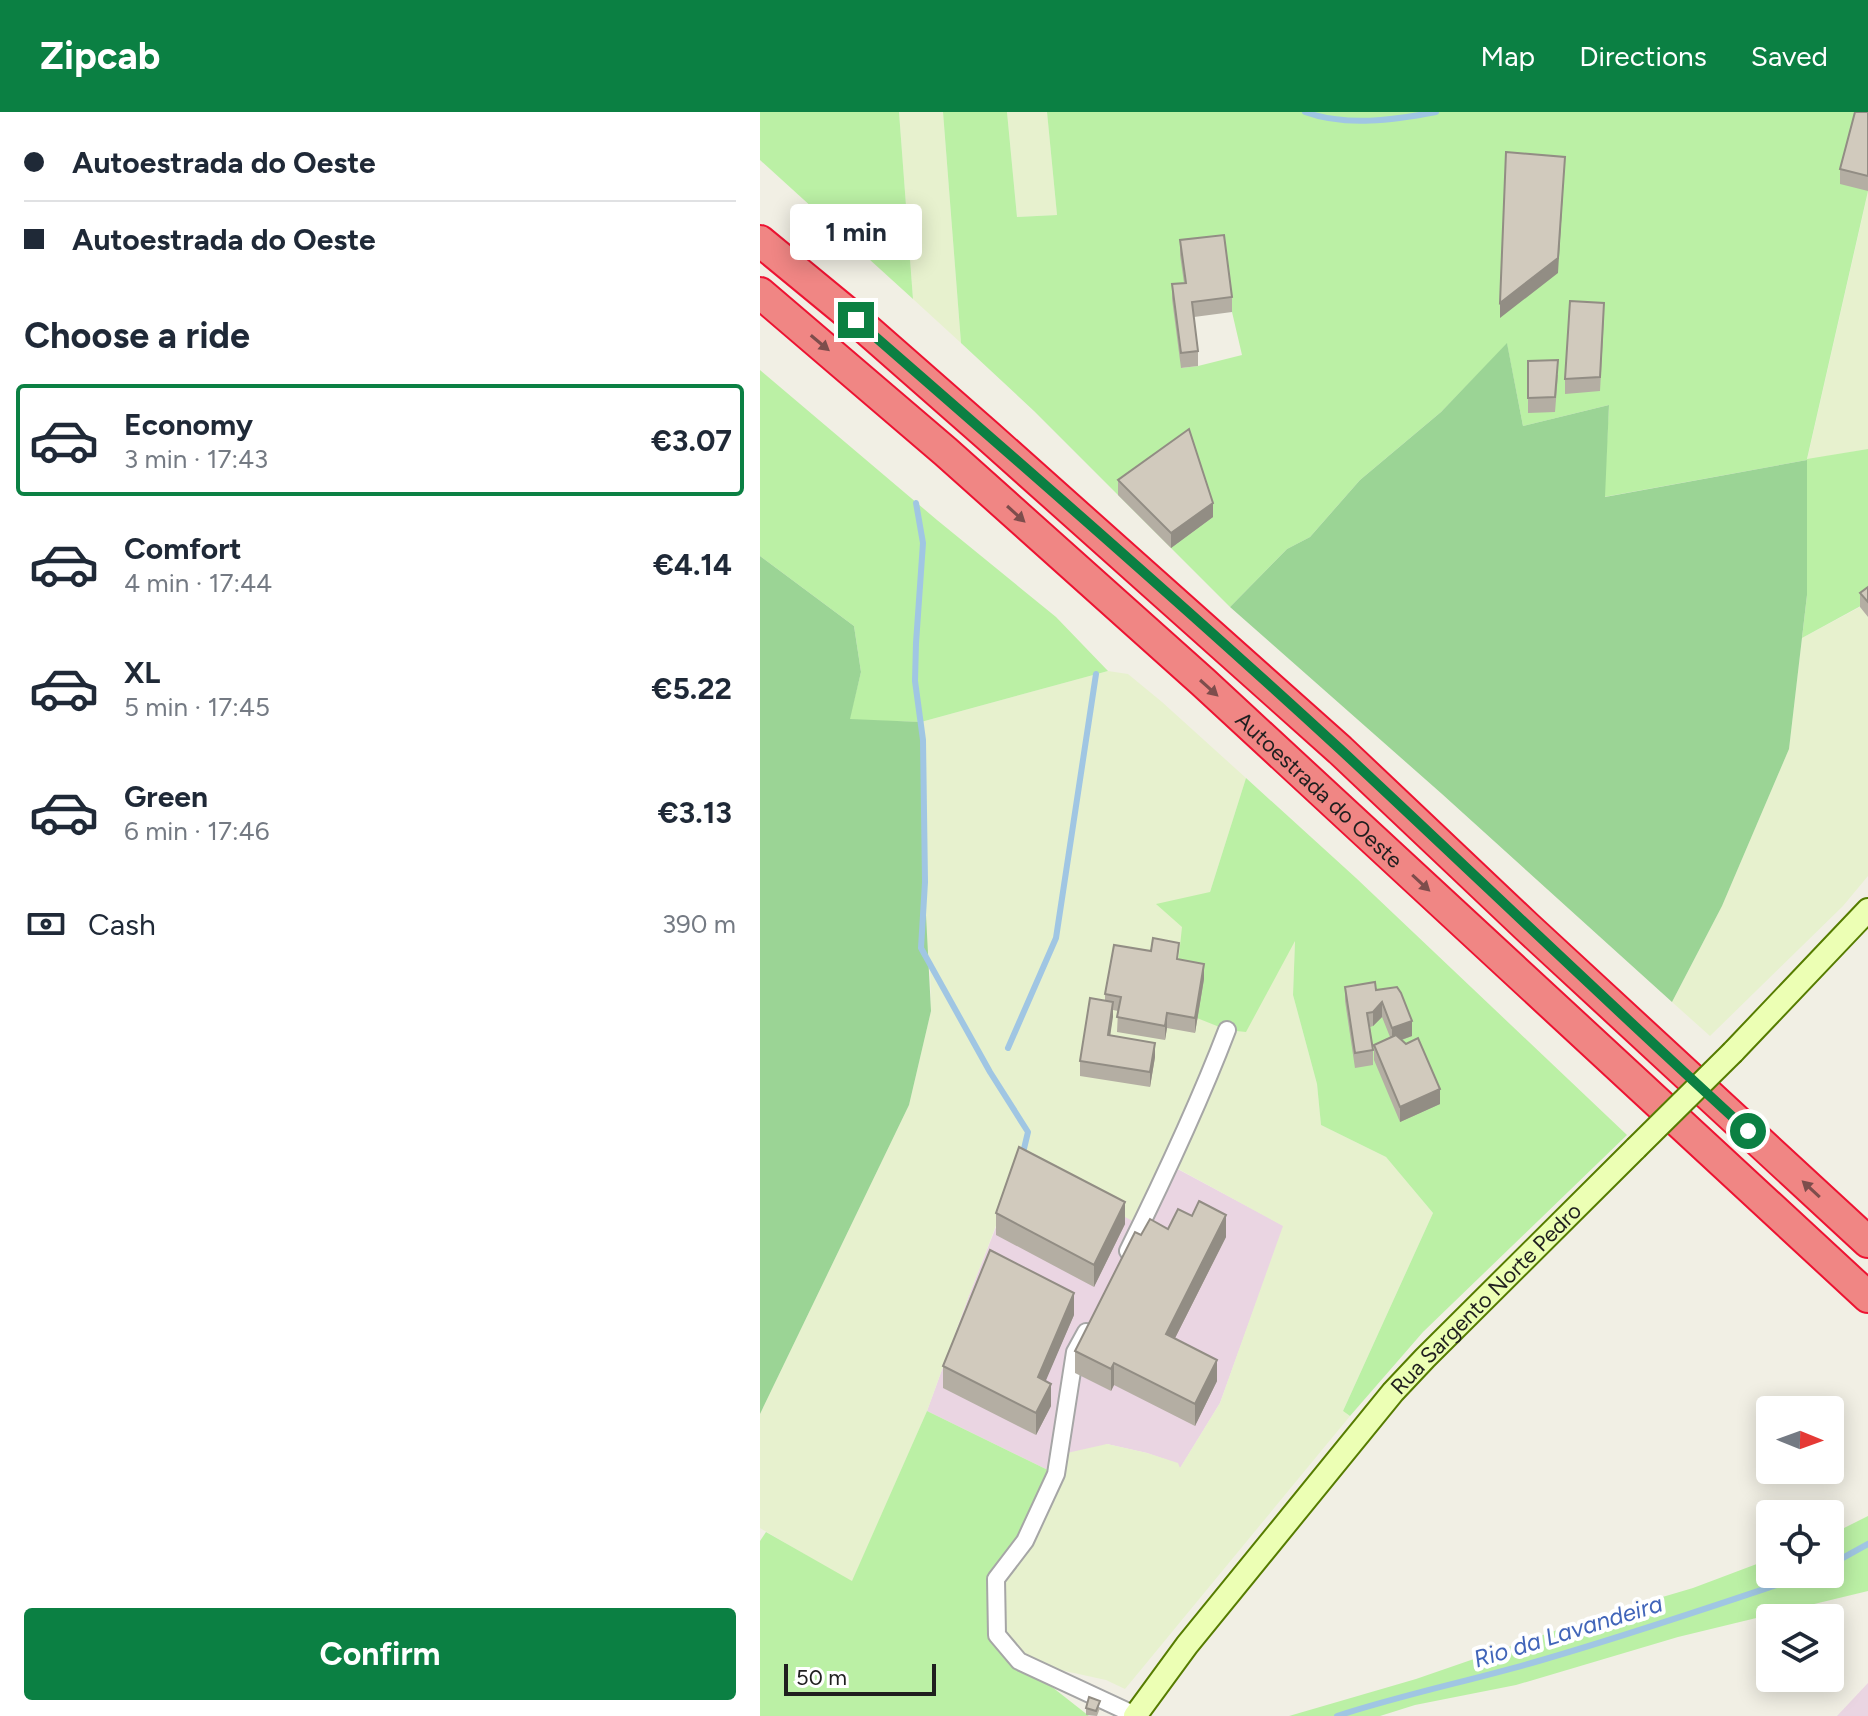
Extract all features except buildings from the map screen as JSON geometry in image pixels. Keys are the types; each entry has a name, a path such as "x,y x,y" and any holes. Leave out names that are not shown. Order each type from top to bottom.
{"highway":[{"name":"Autoestrada do Oeste","path":"760,241 856,320 1340,750 1868,1242"},
{"name":"Autoestrada do Oeste","path":"760,293 946,452 1203,682 1868,1297"}],"street":[{"name":"Rua Sargento Norte Pedro","path":"1135,1716 1187,1645 1393,1392 1733,1052 1868,910"},
{"path":"1122,1263 1194,1113 1227,1030"},
{"path":"1097,1313 1075,1352 1056,1474 1025,1541 996,1579 997,1635 1019,1661 1135,1716"}],"shaded area":[{"path":"1170,1165 1284,1226 1220,1403 1179,1470 1167,1460 1107,1444 1056,1474 927,1411 1019,1169"},
{"path":"1868,1683 1868,1716 1837,1716"}],"green space":[{"path":"760,112 899,112 913,299 760,160"},
{"path":"899,112 943,112 961,343 913,299"},
{"path":"943,112 1007,112 1017,217 1057,215 1047,112 1868,112 1868,191 1807,459 1868,449 1868,602 1802,638 1807,595 1807,460 1604,497 1609,405 1523,426 1507,344 1441,412 1360,480 1310,537 1287,549 1230,607 1034,411 961,343","holes":["1224,250 1232,312 1242,355 1181,368 1186,297"]},
{"path":"1007,112 1047,112 1057,215 1017,217"},
{"path":"1868,191 1868,449 1807,460 1864,210"},
{"path":"1507,343 1523,426 1609,405 1605,497 1807,460 1807,595 1789,749 1722,906 1672,1002 1230,607 1287,549 1310,537 1360,480 1441,412"},
{"path":"760,370 1056,617 1108,671 921,722 849,720 861,672 854,626 760,556"},
{"path":"760,556 854,626 861,672 850,719 921,722 931,1011 909,1105 760,1414"},
{"path":"1860,607 1868,617 1868,876 1843,906 1710,1036 1672,1002 1722,906 1789,749 1802,638"},
{"path":"1108,671 1128,674 1246,778 1210,892 1295,939 1293,995 1317,1084 1321,1125 1386,1157 1433,1213 1343,1411 1350,1416 1125,1689 1106,1680 1019,1661 997,1635 996,1579 1067,1453 1107,1444 1178,1463 1180,1468 1220,1403 1283,1226 1171,1165 1140,1225 1021,1161 927,1411 852,1582 760,1528 760,1414 909,1105 931,1011 930,964 921,948 925,882 921,722"},
{"path":"1246,778 1627,1135 1423,1332 1350,1416 1343,1411 1433,1213 1386,1157 1321,1125 1317,1084 1293,995 1295,941 1246,1032 1227,1030 1197,1018 1177,974 1182,927 1156,904 1210,892"},
{"path":"927,1411 1056,1474 996,1579 997,1635 1019,1661 1089,1716 760,1716 760,1541 766,1532 852,1581"},
{"path":"1868,1516 1868,1591 1814,1604 1756,1604 1756,1618 1678,1637 1516,1685 1415,1705 1380,1716 1289,1716 1416,1679 1756,1564 1756,1588 1844,1588 1844,1528"}],"waterway":[{"path":"1305,112 1353,121 1436,112"},
{"path":"916,503 923,543 915,681 923,740 925,882 921,948 990,1072 1028,1132 1022,1157"},
{"path":"1008,1048 1056,938 1096,674"},
{"name":"Rio da Lavandeira","path":"1844,1557 1868,1544"},
{"name":"Rio da Lavandeira","path":"1337,1716 1576,1650 1767,1588"}],"route":[{"path":"856,320 1340,750 1748,1131"}]}
